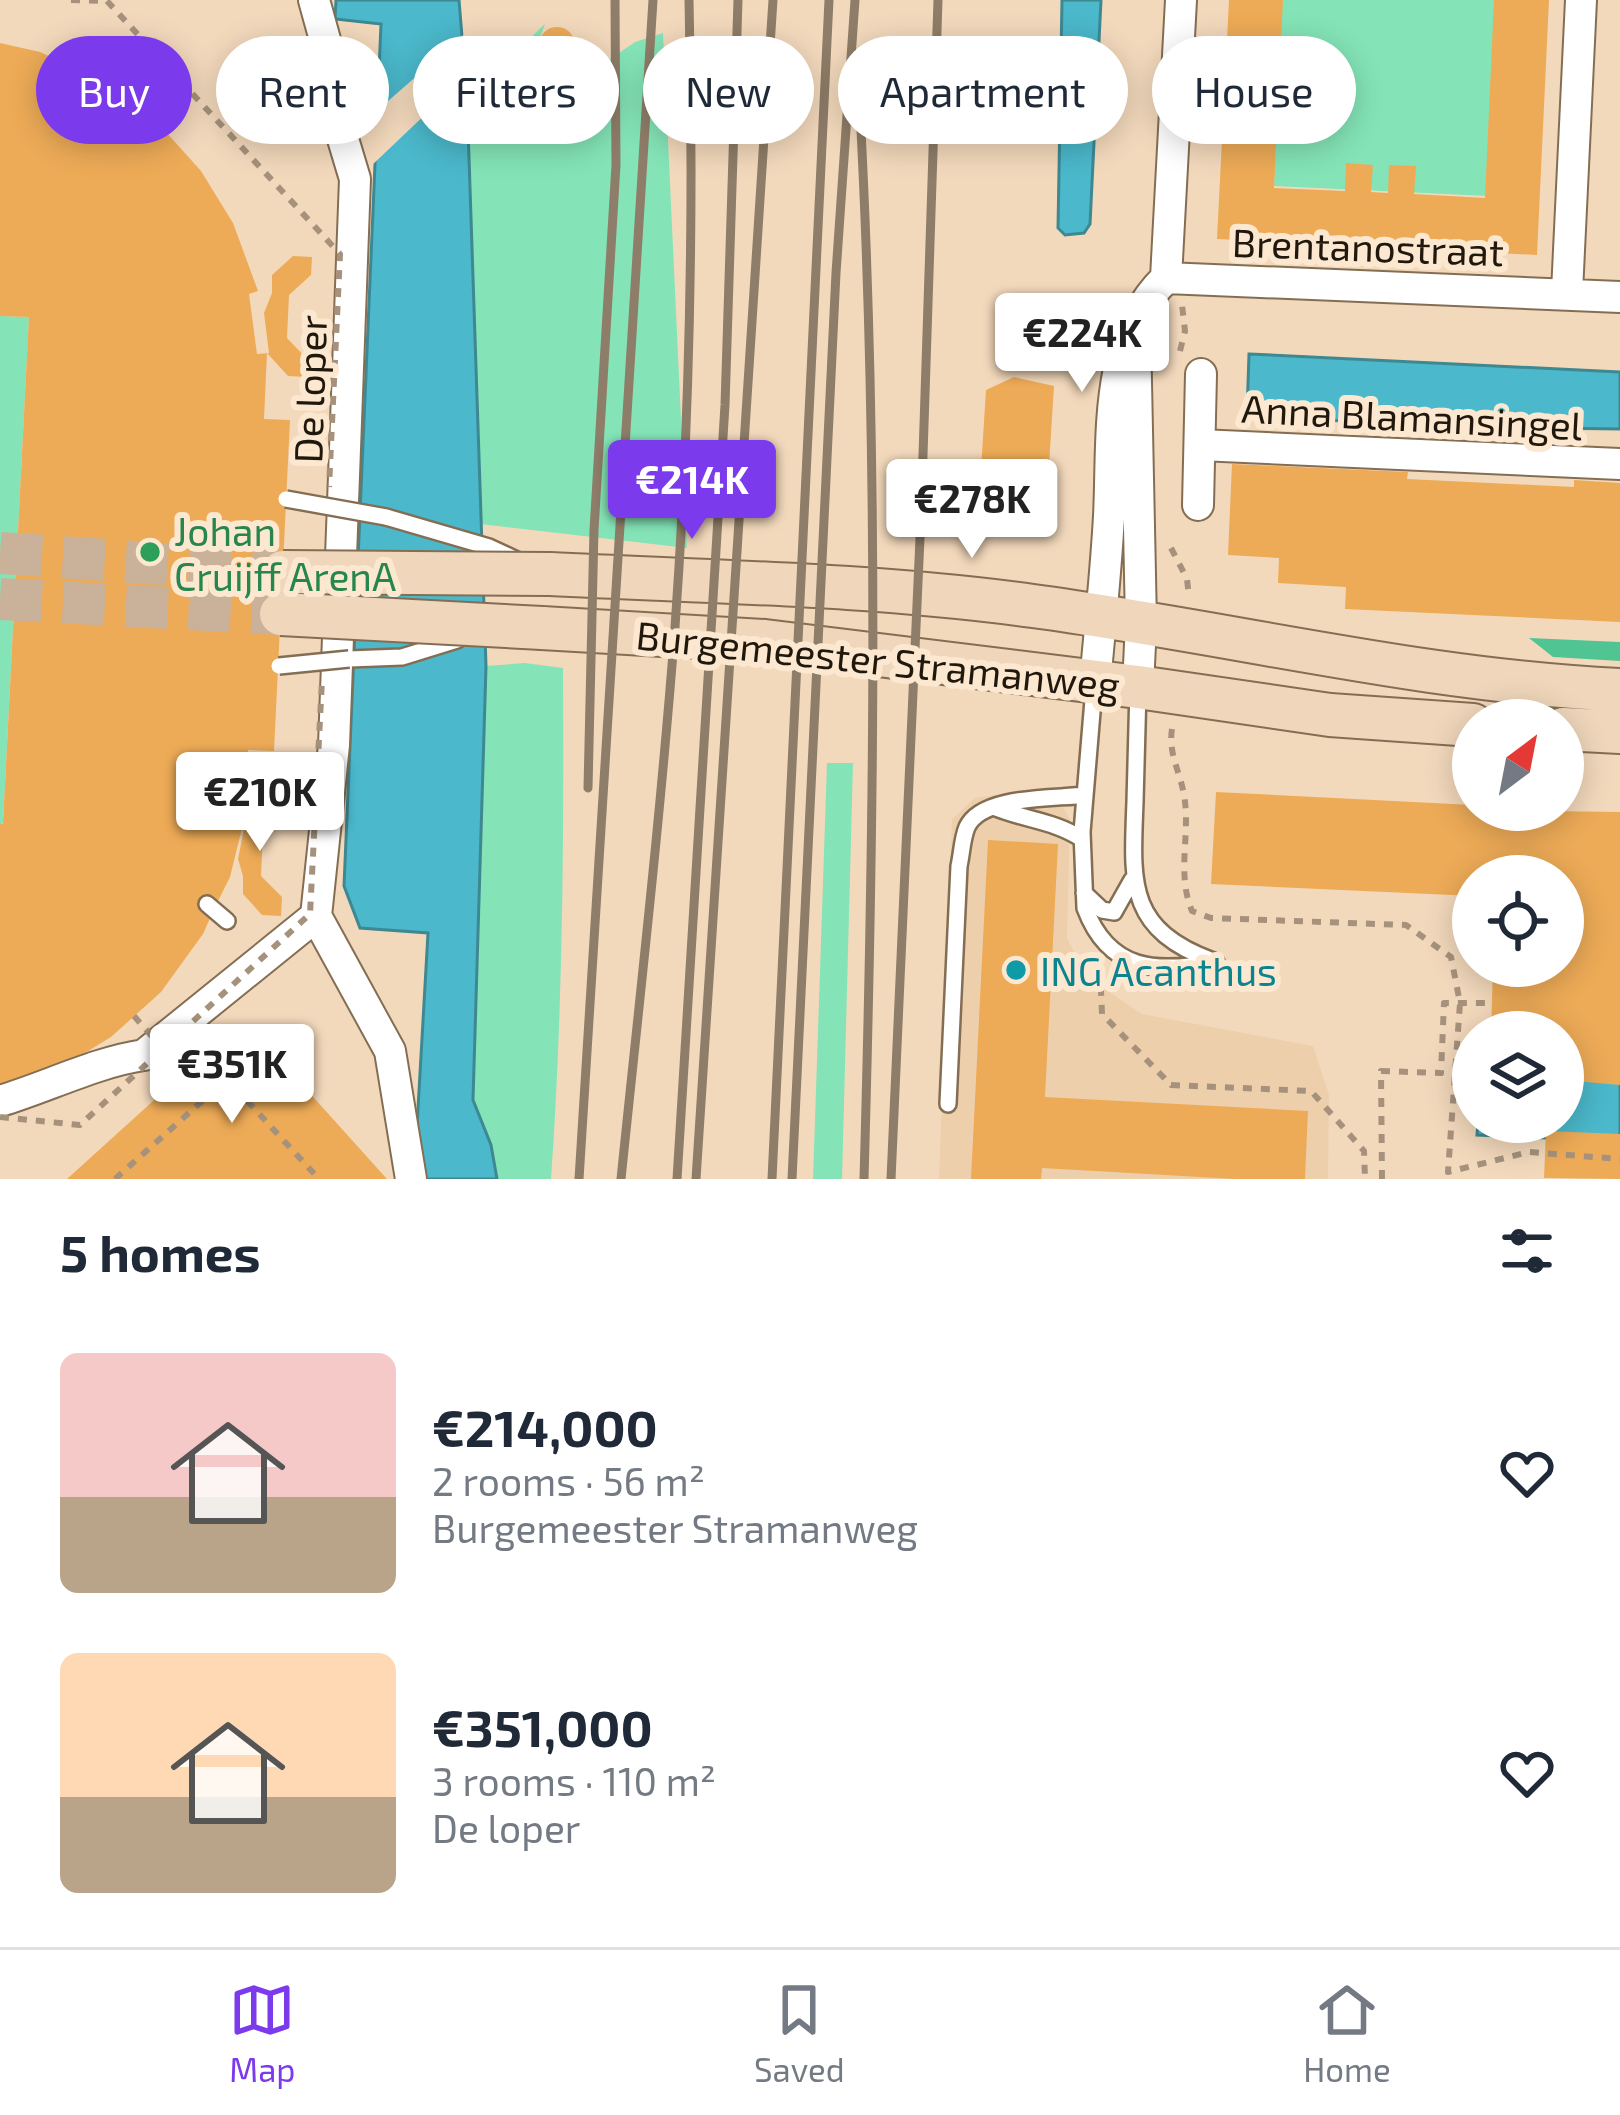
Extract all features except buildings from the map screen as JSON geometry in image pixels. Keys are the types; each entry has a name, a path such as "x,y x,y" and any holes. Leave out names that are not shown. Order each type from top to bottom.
{"main road":[{"name":"Burgemeester Stramanweg","path":"283,572 550,574 831,588 1033,606 1468,675 1620,690"},
{"name":"Burgemeester Stramanweg","path":"280,614 766,641 1330,715 1452,724"},
{"path":"1584,732 1620,732"}],"street":[{"name":"De loper","path":"314,0 335,76 337,119 355,179 334,745 316,916"},
{"path":"1095,683 1121,620 1116,373 1134,322 1149,295 1166,278 1180,0"},
{"path":"1567,292 1581,0"},
{"name":"Brentanostraat","path":"1166,278 1620,297"},
{"name":"Anna Blamansingel","path":"1198,505 1202,374"},
{"name":"Anna Blamansingel","path":"1200,445 1620,464"},
{"path":"1121,620 1158,690"},
{"path":"0,1101 144,1054 316,916 390,1051 411,1179"}],"lane":[{"path":"286,500 426,528 489,547 550,574"},
{"path":"279,666 402,656 450,641 542,628"},
{"path":"1095,683 1082,839 1089,920 1111,948 1136,965 1183,968 1216,962 1182,950 1149,916 1132,880"},
{"path":"1084,893 1102,910 1114,912 1132,880 1158,690"},
{"path":"1584,738 1620,748"},
{"path":"948,1104 959,866 970,821 986,809 1021,799 1085,795"},
{"path":"996,808 1065,827 1082,839"},
{"path":"207,904 227,921"}],"path":[{"path":"71,0 106,1"},
{"path":"1158,690 1184,794 1184,890 1192,911"},
{"path":"1149,916 1192,911 1210,918 1406,925 1451,957 1460,1003 1448,1172 1529,1152 1620,1159"},
{"path":"1111,948 1100,962 1102,1014 1171,1084 1311,1091 1364,1150 1365,1179"},
{"path":"1382,1179 1381,1071 1441,1073 1444,1003 1485,1003"},
{"path":"134,1016 163,1049"},
{"path":"115,1179 227,1079 319,1179"}],"shaded area":[{"path":"1004,794 1062,805 1070,820 1067,938 1087,977 1142,1014 1313,1046 1329,1095 1328,1179 939,1179 952,819 975,798"}],"green space":[{"path":"1282,0 1496,0 1488,196 1274,186 1276,144 1356,144 1356,36 1280,36"},
{"path":"643,39 643,144 668,144 687,548 480,524 468,144 619,144 619,53"},
{"path":"0,316 29,317 3,823 0,823"},
{"path":"1529,638 1620,642 1620,661 1553,657"},
{"path":"525,663 563,668 555,1115 551,1179 497,1179 491,1145 473,1100 483,675 486,666"},
{"path":"827,763 853,763 842,1179 813,1179"}],"water":[{"path":"336,0 459,0 462,36 413,36 413,144 469,144 486,666 473,1100 491,1145 497,1179 414,1179 428,933 360,928 344,886 376,144 389,144 389,36 380,36 381,24 335,19"},
{"path":"1062,0 1101,0 1099,36 1061,36"},
{"path":"1059,144 1094,144 1090,224 1084,233 1065,235 1058,228"},
{"path":"1249,354 1620,372 1620,429 1410,426 1247,414"},
{"path":"1620,1062 1620,1141 1584,1139 1584,1065"}],"pier":[{"path":"413,79 413,126 369,168 370,144 389,144 389,100"}],"tunnel":[{"path":"0,553 283,572"},
{"path":"0,599 281,614"}],"railway":[{"path":"588,788 594,530 616,165 615,0"},
{"path":"579,1179 653,0"},
{"path":"621,1179 680,549 690,314 689,0"},
{"path":"677,1179 725,405 738,0"},
{"path":"696,1179 773,0"},
{"path":"772,1179 829,0"},
{"path":"792,1179 836,273 855,0"},
{"path":"891,1179 938,0"},
{"path":"861,144 873,645 864,1179"}],"place":[{"name":"Johan Cruijff ArenA","path":"150,552"},
{"name":"ING Acanthus","path":"1016,970"}]}
